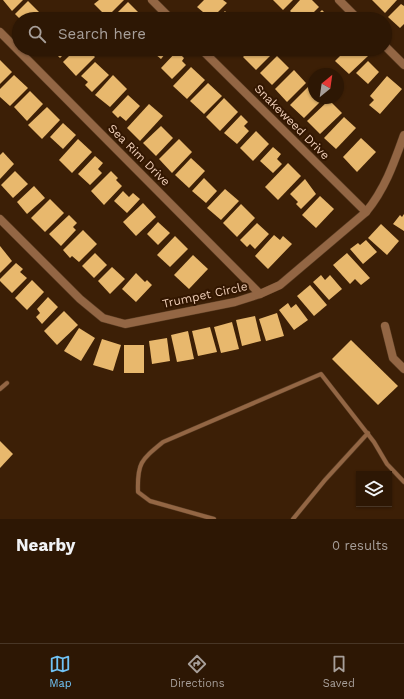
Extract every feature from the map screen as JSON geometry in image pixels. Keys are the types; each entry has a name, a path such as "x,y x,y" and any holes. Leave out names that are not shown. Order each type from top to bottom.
{"street":[{"path":"152,0 164,12"},
{"path":"339,0 351,12"},
{"name":"Sea Rim Drive","path":"0,32 12,44"},
{"path":"392,53 404,65"},
{"name":"Sea Rim Drive","path":"24,56 260,294"},
{"name":"Snakeweed Drive","path":"208,56 366,212"},
{"name":"Trumpet Circle","path":"0,219 80,300 102,318 125,324 235,302 260,294 280,285 366,212 378,198 388,177 404,135"},
{"path":"385,326 393,358 404,369"}],"lane":[{"path":"214,519 150,501 138,492 137,476 144,458 163,442 321,374 368,433 387,464 404,482"},
{"path":"0,389 7,383"},
{"path":"293,519 325,480 368,433"}],"building":[{"path":"3,0 23,0 12,11"},
{"path":"99,0 124,0 112,12 102,12 94,4"},
{"path":"204,0 223,0 227,3 218,12 203,12 197,7"},
{"path":"273,0 293,0 283,10"},
{"path":"300,0 312,0 319,7 314,12 290,11"},
{"path":"372,0 397,0 386,12 384,12"},
{"path":"28,1 39,12 17,12"},
{"path":"128,2 138,12 118,12"},
{"path":"401,4 404,6 404,24 400,28 392,21 392,13"},
{"path":"69,56 95,57 76,76 63,62"},
{"path":"172,56 182,56 184,58 182,61 186,65 172,79 161,68"},
{"path":"244,56 270,56 256,70 243,57"},
{"path":"277,56 289,68 272,85 260,73"},
{"path":"340,56 368,56 349,74 335,61"},
{"path":"0,60 12,72 0,84"},
{"path":"368,61 379,72 368,84 356,73"},
{"path":"95,62 109,75 92,92 85,85 88,82 81,76"},
{"path":"191,67 205,80 187,99 173,86"},
{"path":"294,70 306,83 287,102 275,89"},
{"path":"14,75 28,88 10,106 0,97 0,89"},
{"path":"113,75 127,89 110,107 95,95"},
{"path":"387,76 402,89 380,114 369,105 374,100 370,96"},
{"path":"208,83 222,96 204,114 190,101"},
{"path":"308,87 308,104 318,104 304,118 290,105"},
{"path":"30,91 43,104 27,121 14,107"},
{"path":"128,95 140,106 126,121 120,116 118,118 112,112"},
{"path":"224,98 238,112 220,131 206,117"},
{"path":"149,104 163,116 140,141 127,128"},
{"path":"325,104 333,104 342,113 320,134 307,121"},
{"path":"47,107 60,120 42,139 28,125"},
{"path":"241,115 248,122 244,126 249,131 237,144 224,133"},
{"path":"344,117 356,128 336,149 324,138"},
{"path":"63,123 76,135 63,149 50,137"},
{"path":"161,126 173,138 156,156 143,143"},
{"path":"256,131 269,144 253,161 240,148"},
{"path":"361,138 376,152 357,172 343,157"},
{"path":"78,139 92,152 72,173 59,160"},
{"path":"179,139 192,152 172,173 159,159"},
{"path":"273,147 281,154 277,159 282,164 273,173 260,161"},
{"path":"3,152 14,164 0,179 0,155"},
{"path":"95,156 103,163 98,169 102,173 90,185 78,174"},
{"path":"191,158 205,171 189,188 175,175"},
{"path":"288,163 301,176 278,200 265,187"},
{"path":"15,171 28,184 13,198 1,185"},
{"path":"111,171 118,178 116,180 122,186 104,205 91,191"},
{"path":"204,178 217,191 206,203 192,191"},
{"path":"305,179 316,194 301,209 296,204 298,202 290,194"},
{"path":"34,186 45,198 27,214 17,202"},
{"path":"225,189 239,201 221,220 207,208"},
{"path":"123,191 129,197 133,193 140,199 127,213 114,201"},
{"path":"320,196 334,209 316,228 302,215"},
{"path":"50,199 64,213 45,232 31,218"},
{"path":"143,203 156,217 136,236 123,222"},
{"path":"241,204 255,218 237,237 223,223"},
{"path":"404,214 404,231 393,224 400,215 402,217"},
{"path":"69,215 77,223 73,227 76,230 61,246 49,234"},
{"path":"158,222 170,233 158,245 147,234"},
{"path":"257,223 269,234 255,249 250,244 247,247 240,240"},
{"path":"381,224 399,241 387,255 368,238"},
{"path":"83,230 97,244 79,262 72,256 70,258 63,250"},
{"path":"274,235 280,240 283,236 292,244 268,269 255,256"},
{"path":"175,236 188,249 170,267 157,255"},
{"path":"366,240 377,252 363,264 350,249 358,243 360,245"},
{"path":"0,246 12,261 0,273"},
{"path":"95,253 107,265 94,278 82,266"},
{"path":"347,253 370,278 361,285 355,279 350,284 333,265"},
{"path":"193,255 208,269 189,289 174,275"},
{"path":"16,263 23,269 20,272 27,278 12,293 0,281 0,279"},
{"path":"112,267 125,279 110,294 98,281"},
{"path":"136,273 145,282 147,280 152,285 136,302 122,289"},
{"path":"321,275 325,280 330,275 342,289 329,300 313,282"},
{"path":"32,280 44,292 27,310 15,298"},
{"path":"310,285 327,305 314,316 297,296"},
{"path":"48,297 58,307 42,324 36,317 40,313 37,309"},
{"path":"288,303 291,308 296,304 308,320 294,330 279,310"},
{"path":"64,311 78,325 57,345 44,331"},
{"path":"277,313 284,336 266,341 259,319"},
{"path":"255,316 261,341 242,346 236,320"},
{"path":"232,322 239,349 221,353 214,327"},
{"path":"210,327 217,352 198,356 192,331"},
{"path":"79,328 95,338 81,361 64,351"},
{"path":"188,331 194,359 177,362 171,335"},
{"path":"167,338 170,361 152,364 149,341"},
{"path":"102,339 121,345 113,371 93,365"},
{"path":"351,340 398,386 378,405 332,359"},
{"path":"124,345 144,345 144,373 124,373"},
{"path":"0,441 13,454 0,468"}]}
